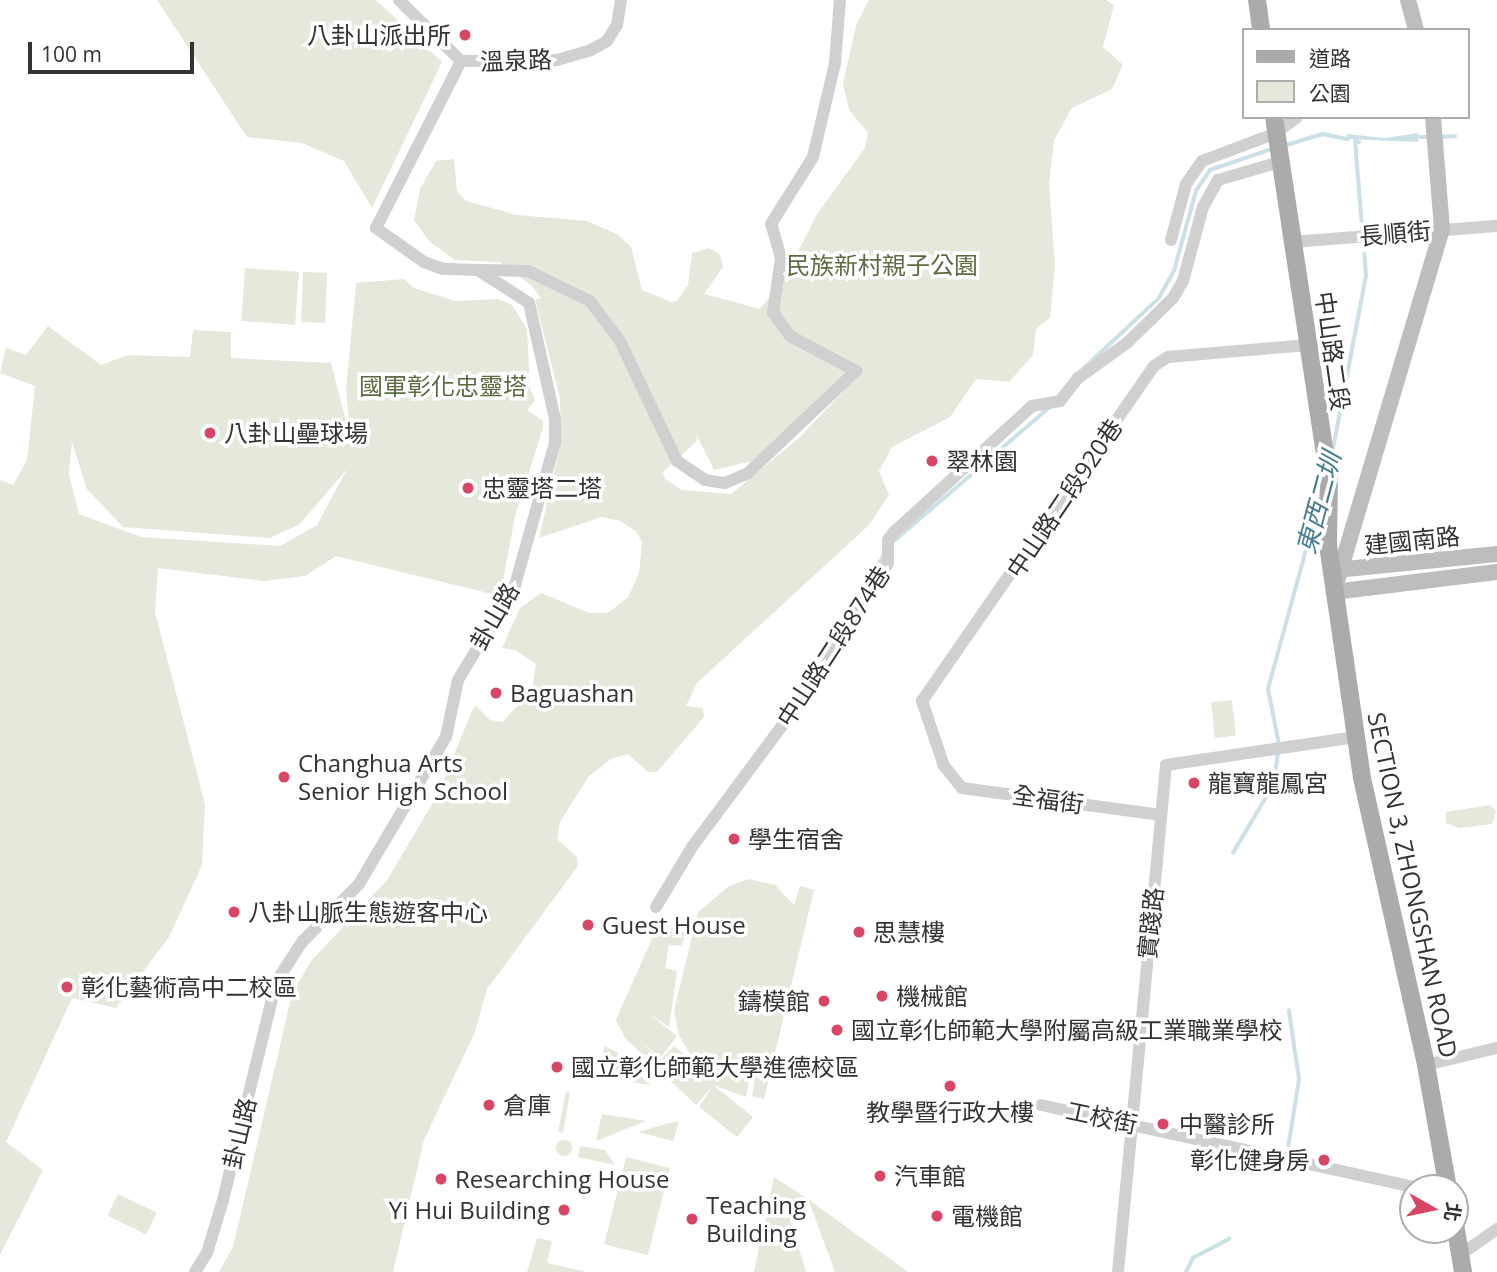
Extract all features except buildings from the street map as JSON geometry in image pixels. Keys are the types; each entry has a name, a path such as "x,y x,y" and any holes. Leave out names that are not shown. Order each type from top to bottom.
{"main road":[{"path":"1257,0 1261,28"},
{"name":"中山路二段","path":"1277,141 1327,471 1337,570 1334,592"},
{"name":"SECTION 3, ZHONGSHAN ROAD","path":"1334,592 1356,737 1426,1065 1445,1174"},
{"path":"1458,1244 1461,1264"}],"street":[{"path":"400,0 461,61 376,228 424,262 443,269 528,271 600,310 677,461 705,480 725,483 748,473 856,371 789,336 773,313 781,258 771,224 813,157 835,63 839,0"},
{"name":"溫泉路","path":"461,61 557,61 591,50 607,41 617,25 621,0"},
{"path":"1408,0 1415,28"},
{"path":"1171,240 1186,184 1202,161 1225,151 1277,141 1295,119"},
{"path":"1337,570 1441,229 1434,130"},
{"name":"中山路二段874巷","path":"656,907 692,847 819,676 889,558 888,540 1025,412 1060,401 1078,378 1127,343 1173,298 1183,281 1209,192 1219,180 1231,175 1277,141"},
{"path":"1225,151 1231,175"},
{"name":"長順街","path":"1292,242 1497,226"},
{"name":"卦山路","path":"195,1272 207,1253 223,1200 276,982 302,942 359,884 382,849 446,737 458,680 515,585 555,443 555,419 529,303 478,270"},
{"name":"中山路二段920巷","path":"944,766 922,701 1154,366 1168,357 1308,345"},
{"name":"建國南路","path":"1337,570 1497,554"},
{"name":"建國南路","path":"1334,592 1497,572"},
{"name":"實踐路","path":"1118,1272 1166,765 1267,753 1356,737"},
{"name":"全福街","path":"944,766 962,788 1161,815"},
{"path":"1426,1065 1497,1048"},
{"name":"工校街","path":"1041,1105 1132,1123 1290,1162 1399,1184"},
{"path":"1461,1264 1497,1228"}],"green space":[{"path":"157,0 376,0 442,62 372,208 344,161 302,143 247,137"},
{"name":"民族新村親子公園","path":"869,0 1106,0 1114,5 1103,47 1123,65 1112,89 1072,108 1054,140 1049,184 1055,264 1050,318 1036,329 1033,355 1009,382 976,379 950,417 892,447 879,471 889,495 869,525 697,683 686,706 703,708 704,717 657,772 648,772 628,754 611,759 589,776 560,822 557,839 577,857 578,866 487,989 475,1032 424,1140 393,1272 219,1272 233,1247 292,994 311,961 387,880 437,796 472,711 476,706 490,720 503,722 532,689 536,664 515,650 502,648 520,608 541,593 589,613 608,613 628,597 639,574 642,542 636,531 620,521 602,517 539,538 561,443 560,398 535,300 541,298 532,286 500,262 455,260 429,241 414,220 420,189 436,161 454,159 457,191 466,201 517,215 587,221 617,234 631,247 642,290 671,302 677,301 688,285 692,253 709,248 720,254 723,267 704,294 760,309 784,279 817,214 865,148 868,133 849,110 843,83 856,26","holes":["860,374 800,437 731,494 682,490 665,479 663,472 697,441 696,434 714,470 756,460"]},
{"path":"245,268 299,272 295,325 241,321"},
{"path":"303,272 327,273 325,323 301,322"},
{"name":"國軍彰化忠靈塔","path":"404,279 414,288 455,301 498,299 512,305 527,329 530,388 535,400 527,410 543,421 543,428 515,516 503,581 496,595 336,556 305,576 264,581 158,568 155,612 205,804 202,865 169,937 116,1008 72,998 6,1142 43,1170 0,1255 0,480 13,485 27,460 35,386 0,373 6,348 26,355 48,326 101,365 128,355 190,357 193,330 231,332 231,358 331,363 351,441 346,390 356,283","holes":["72,442 87,489 123,527 270,538 300,524 347,469 317,525 280,546 141,537 79,514 69,474"]},
{"path":"1232,700 1236,736 1215,738 1211,702"},
{"path":"1490,805 1496,811 1492,824 1459,828 1446,823 1446,812"},
{"path":"749,879 775,885 794,905 800,886 814,890 764,1099 752,1096 758,1059 741,1068 706,1065 690,1054 679,1035 674,1011 698,912 729,886"},
{"path":"658,925 686,932 682,946 669,945 665,968 677,971 669,1027 648,1013 677,1036 661,1057 640,1042 661,1059 674,1046 703,1069 751,1070 746,1097 713,1085 753,1117 737,1137 699,1107 713,1086 696,1105 625,1038 616,1020"},
{"path":"604,1046 617,1052 650,1085 599,1076"},
{"path":"566,1092 570,1093 563,1133 558,1132"},
{"path":"602,1114 646,1121 596,1141"},
{"path":"679,1121 673,1141 638,1132 666,1124"},
{"path":"564,1140 570,1142 570,1154 564,1156 558,1154 556,1148 558,1142"},
{"path":"580,1146 605,1150 615,1165 578,1157"},
{"path":"626,1157 670,1168 648,1255 604,1244"},
{"path":"774,1177 808,1199 785,1203 806,1272 754,1272"},
{"path":"118,1194 157,1213 146,1234 107,1216"},
{"path":"808,1199 908,1272 835,1272"},
{"path":"537,1238 552,1241 547,1263 587,1272 527,1272"}],"water":[{"path":"1418,133 1418,142 1347,139 1347,134 1385,138"}],"waterway":[{"path":"1283,146 1323,134 1347,139"},
{"path":"1441,137 1455,136"},
{"path":"1418,137 1430,137"},
{"name":"東西二圳","path":"1332,454 1366,275 1355,141 1359,142"},
{"path":"1084,368 1159,298 1174,271 1196,191 1210,170 1272,149"},
{"path":"893,542 1049,408"},
{"name":"東西二圳","path":"1279,745 1268,689 1321,495"},
{"path":"794,699 883,557"},
{"name":"東西二圳","path":"1233,853 1274,784 1278,752"},
{"name":"東西二圳","path":"1287,1155 1299,1079 1289,1011"},
{"name":"東西二圳","path":"1186,1272 1193,1258 1229,1239"}],"place":[{"name":"八卦山派出所","path":"465,35"},
{"name":"八卦山壘球場","path":"210,433"},
{"name":"翠林園","path":"932,461"},
{"name":"忠靈塔二塔","path":"468,488"},
{"name":"Baguashan","path":"496,693"},
{"name":"Changhua Arts Senior High School","path":"284,777"},
{"name":"龍寶龍鳳宮","path":"1194,783"},
{"name":"學生宿舍","path":"734,839"},
{"name":"八卦山脈生態遊客中心","path":"234,912"},
{"name":"Guest House","path":"588,925"},
{"name":"思慧樓","path":"859,932"},
{"name":"彰化藝術高中二校區","path":"67,987"},
{"name":"機械館","path":"882,996"},
{"name":"鑄模館","path":"824,1001"},
{"name":"國立彰化師範大學附屬高級工業職業學校","path":"837,1030"},
{"name":"國立彰化師範大學進德校區","path":"557,1067"},
{"name":"教學暨行政大樓","path":"950,1086"},
{"name":"倉庫","path":"489,1105"},
{"name":"中醫診所","path":"1163,1124"},
{"name":"彰化健身房","path":"1324,1160"},
{"name":"汽車館","path":"880,1176"},
{"name":"Researching House","path":"441,1179"},
{"name":"Yi Hui Building","path":"564,1210"},
{"name":"電機館","path":"937,1216"},
{"name":"Teaching Building","path":"692,1219"}]}
